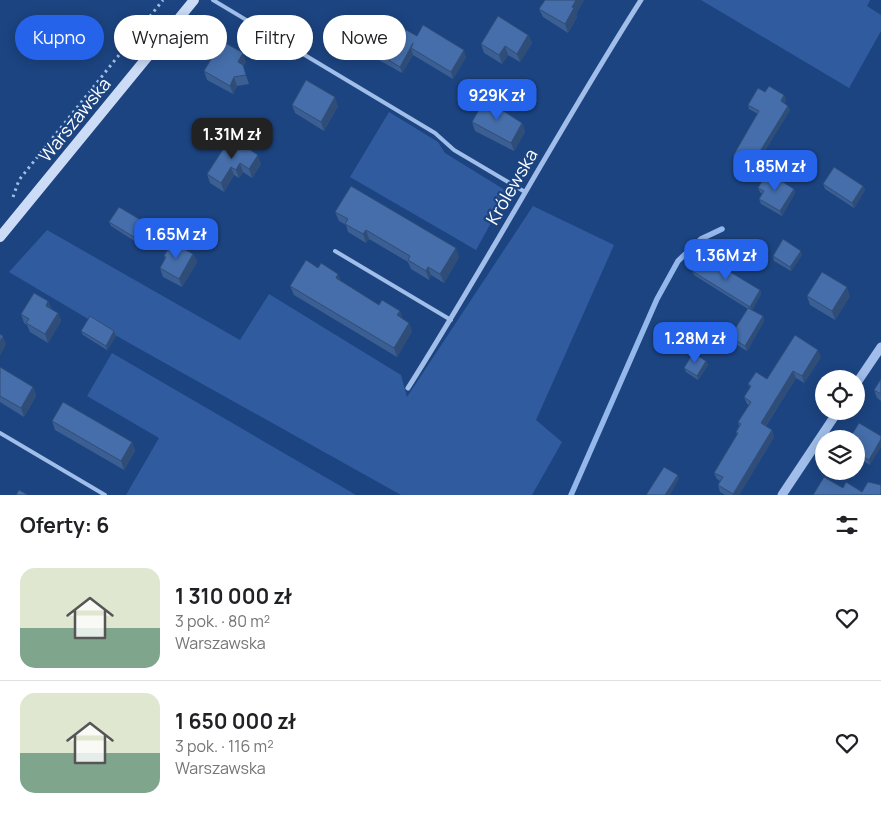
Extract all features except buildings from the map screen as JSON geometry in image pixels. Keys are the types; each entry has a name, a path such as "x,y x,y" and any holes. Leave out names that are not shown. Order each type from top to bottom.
{"main road":[{"name":"Warszawska","path":"0,238 194,0"}],"street":[{"name":"Królewska","path":"408,388 451,320 525,192 641,0"},
{"path":"865,371 881,347"},
{"path":"782,495 832,420"}],"lane":[{"path":"213,0 435,133 454,150 525,192"},
{"path":"334,251 451,320"},
{"path":"0,433 105,495"}],"path":[{"path":"10,201 15,195 19,180 163,0"}],"shaded area":[{"path":"701,0 870,0 867,6 881,15 881,31 849,88"},
{"path":"389,112 438,142 445,153 508,192 476,250 350,177"},
{"path":"533,206 614,245 536,420 562,442 532,495 401,495 122,339 9,272 47,230 240,340 269,294 401,375 407,397"},
{"path":"112,353 356,495 126,495 159,438 87,396"}],"waterway":[{"path":"571,495 657,299 678,261 701,239 722,229"}]}
